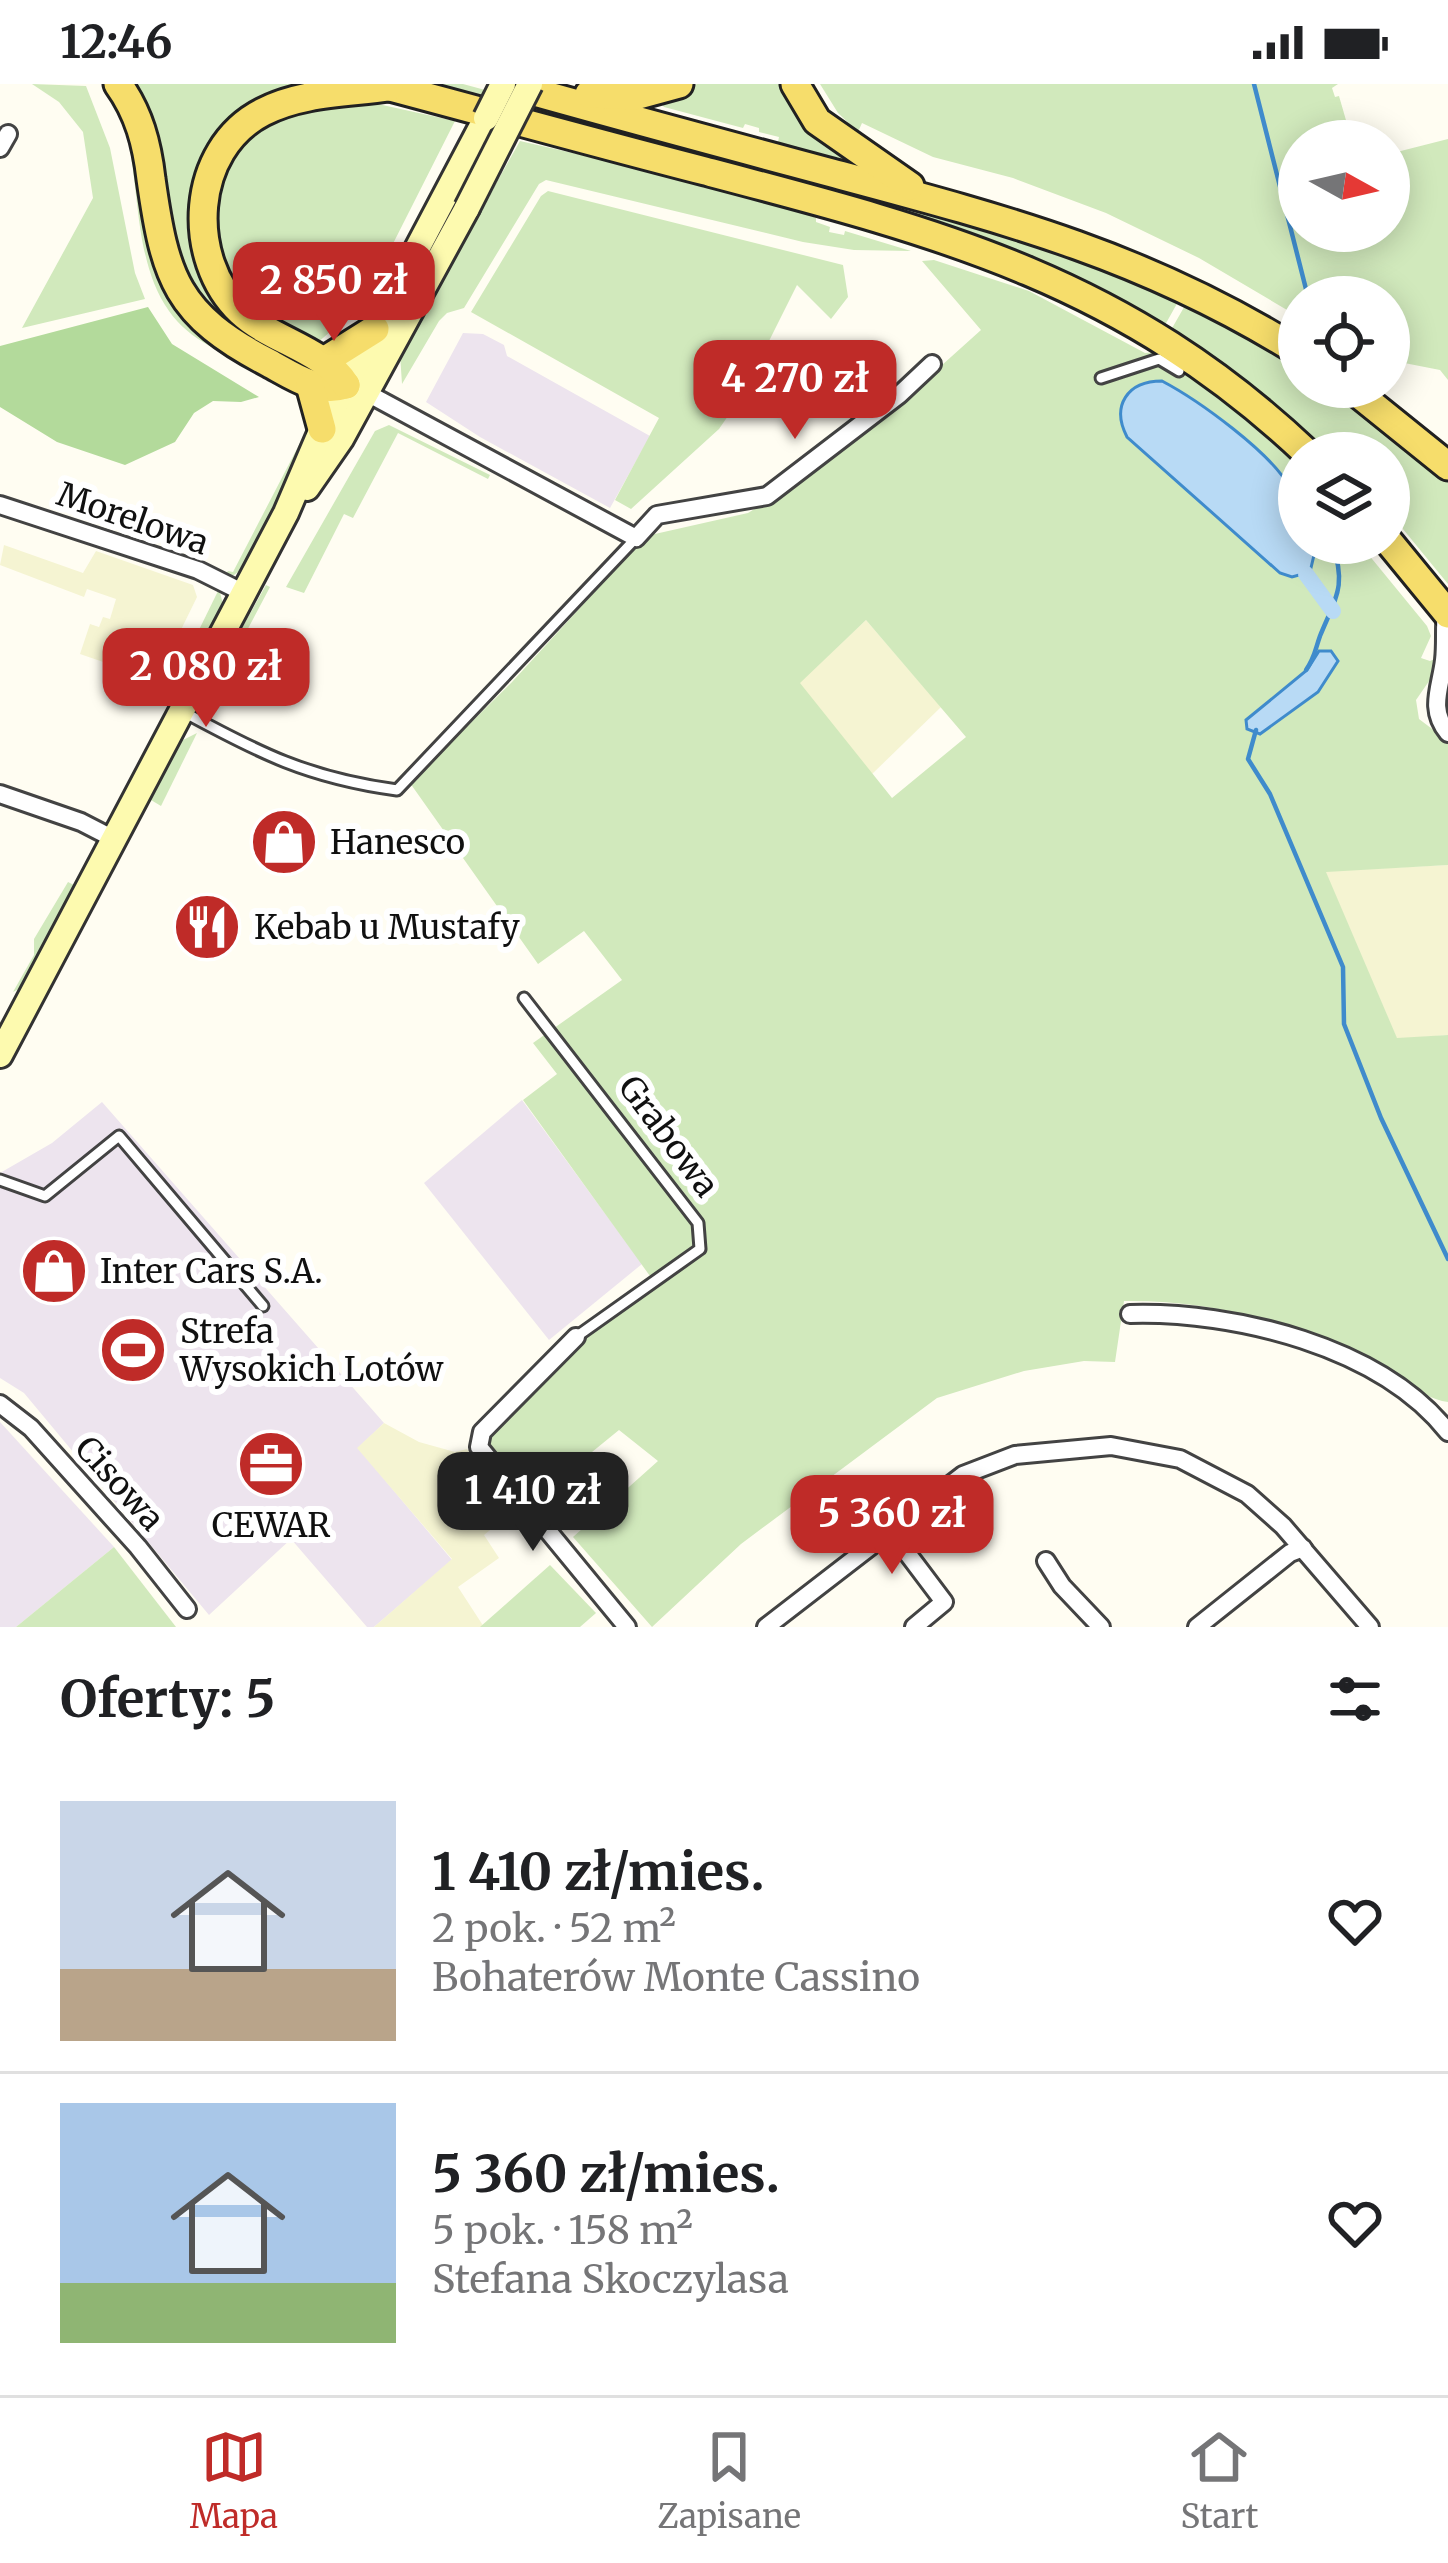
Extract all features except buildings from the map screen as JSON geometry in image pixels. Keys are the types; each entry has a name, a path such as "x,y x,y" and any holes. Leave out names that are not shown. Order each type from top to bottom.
{"main road":[{"path":"118,84 143,132 162,248 178,290 227,340 357,389"},
{"path":"505,84 635,96 679,84"},
{"path":"795,84 817,121 922,196"},
{"path":"322,429 317,373 224,292 206,248 202,214 206,188 228,143 260,113 303,97 384,85 906,226 1031,269 1144,326 1228,385 1283,432"},
{"path":"536,89 1088,246 1169,280 1278,340"},
{"path":"317,373 375,329"},
{"path":"1377,408 1448,466"},
{"path":"1407,564 1447,612"}],"street":[{"path":"286,513 341,439 375,329 505,84"},
{"path":"0,1055 286,513 322,429 357,389 536,89"},
{"path":"357,389 636,538 657,515 767,496 932,364"},
{"name":"Morelowa","path":"0,505 198,570 244,593"},
{"path":"1447,612 1438,722 1448,733"},
{"path":"0,794 114,838"},
{"path":"1130,1314 1244,1323 1288,1335 1390,1380 1448,1432"},
{"name":"Grabowa","path":"576,1336 482,1432 479,1447 627,1627"},
{"name":"Cisowa","path":"0,1404 31,1427 187,1609"},
{"path":"766,1627 947,1484 986,1465 1039,1451 1112,1446 1154,1451 1209,1471 1247,1494 1303,1548 1370,1627"},
{"path":"889,1529 944,1602 914,1627"},
{"path":"1197,1627 1290,1553 1303,1548"},
{"path":"1046,1561 1062,1586 1101,1627"}],"lane":[{"path":"1100,378 1159,358 1179,370"},
{"path":"182,711 264,756 310,774 397,790 636,538"},
{"name":"Grabowa","path":"524,998 698,1223 700,1249 576,1336"},
{"path":"0,1180 45,1196 119,1136 263,1306"}],"shaded area":[{"path":"463,333 483,334 504,345 507,356 650,436 610,508 426,402"},
{"path":"522,1100 642,1264 549,1340 424,1183"},
{"path":"102,1102 384,1423 358,1448 452,1560 374,1627 367,1627 291,1539 209,1615 24,1393 0,1378 0,1173 52,1143"},
{"path":"0,1422 114,1547 16,1627 0,1627"}],"green space":[{"path":"32,84 86,86 110,148 135,273 145,299 22,328 93,198 83,132 59,102"},
{"path":"102,84 108,84 123,105 156,261 292,388 290,392 195,337 169,311 145,255 126,133 117,106"},
{"path":"131,84 337,84 240,117 195,244 306,363 303,368 216,318 185,282"},
{"path":"419,84 463,84 1068,249 1179,300 1165,325 1099,291"},
{"path":"697,84 785,84 824,140 857,166 837,165 778,142 779,137 759,132 759,128 664,107 659,101"},
{"path":"820,84 1338,84 1332,88 1346,120 1278,120 1278,252 1410,252 1410,149 1448,139 1448,380 1440,370 1410,364 1410,276 1278,276 1278,305 1199,258 1106,213 1013,178 933,157 862,123 858,132 838,113"},
{"path":"343,101 455,121 363,303 337,332 331,331 316,344 261,314 228,278 211,212 230,156 267,120"},
{"path":"520,141 766,197 816,218 830,227 829,232 844,235 845,231 911,251 854,250 803,242 546,180 539,184 464,308 439,321 402,384 400,354"},
{"path":"548,191 843,265 848,297 831,319 797,285 741,397 719,429 631,509 615,500 659,418 471,312"},
{"path":"934,260 1029,291 1145,353 1155,352 1218,396 1278,449 1278,564 1376,564 1427,626 1431,636 1421,658 1439,657 1436,671 1416,700 1419,719 1448,741 1448,865 1326,872 1397,1038 1448,1035 1448,1402 1426,1395 1368,1356 1279,1323 1188,1304 1124,1301 1115,1362 1084,1361 1024,1371 937,1398 741,1544 652,1627 573,1537 658,1461 619,1430 527,1505 479,1447 576,1337 655,1283 523,1100 557,1074 533,1043 622,980 584,931 538,964 410,783 512,682 646,536 748,513 803,479 902,401 981,330 922,261","holes":["866,620 966,737 892,798 800,683"]},
{"path":"1187,302 1278,356 1278,407 1272,401 1171,330"},
{"path":"148,307 172,344 259,397 213,401 194,413 175,442 125,465 57,442 0,407 0,346"},
{"path":"1279,408 1352,408 1384,432 1305,432"},
{"path":"389,425 490,475 488,479 398,433 353,518 344,514 304,593 286,587 375,431"},
{"path":"301,441 306,444 242,569 225,575 233,572"},
{"path":"1410,452 1448,481 1448,584 1410,538"},
{"path":"4,545 83,573 96,551 193,585 197,597 151,691 109,664 80,654 90,624 99,627 103,617 110,619 116,599 87,589 84,597 0,565"},
{"path":"266,585 270,587 216,689 209,712 214,678"},
{"path":"219,589 223,604 171,703 173,683"},
{"path":"866,620 941,707 870,776 799,683"},
{"path":"197,733 161,806 151,800 181,741"},
{"path":"1448,865 1448,1035 1397,1039 1325,871"},
{"path":"68,882 74,885 21,988 13,992 34,955 34,939"},
{"path":"384,1423 419,1442 455,1452 467,1449 516,1509 484,1535 499,1558 458,1587 484,1627 374,1627 452,1559 357,1448"},
{"path":"114,1547 176,1627 16,1627"},
{"path":"550,1565 596,1613 580,1627 480,1627"}],"water":[{"path":"1162,381 1195,401 1233,428 1278,471 1278,564 1312,564 1310,572 1292,577 1280,573 1127,437 1121,415 1125,397 1150,382"},
{"path":"1319,651 1331,651 1338,661 1318,692 1260,734 1247,729 1246,720 1307,670"}],"waterway":[{"path":"1254,84 1303,276"},
{"path":"1306,670 1338,591 1337,564"},
{"path":"1306,574 1333,611"},
{"path":"1256,730 1248,759 1270,794 1343,967 1344,1024 1381,1118 1448,1259"}],"place":[{"name":"Hanesco","path":"284,842"},
{"name":"Kebab u Mustafy","path":"207,927"},
{"name":"Inter Cars S.A.","path":"54,1271"},
{"name":"Strefa Wysokich Lotów","path":"133,1350"},
{"name":"CEWAR","path":"271,1464"}]}
